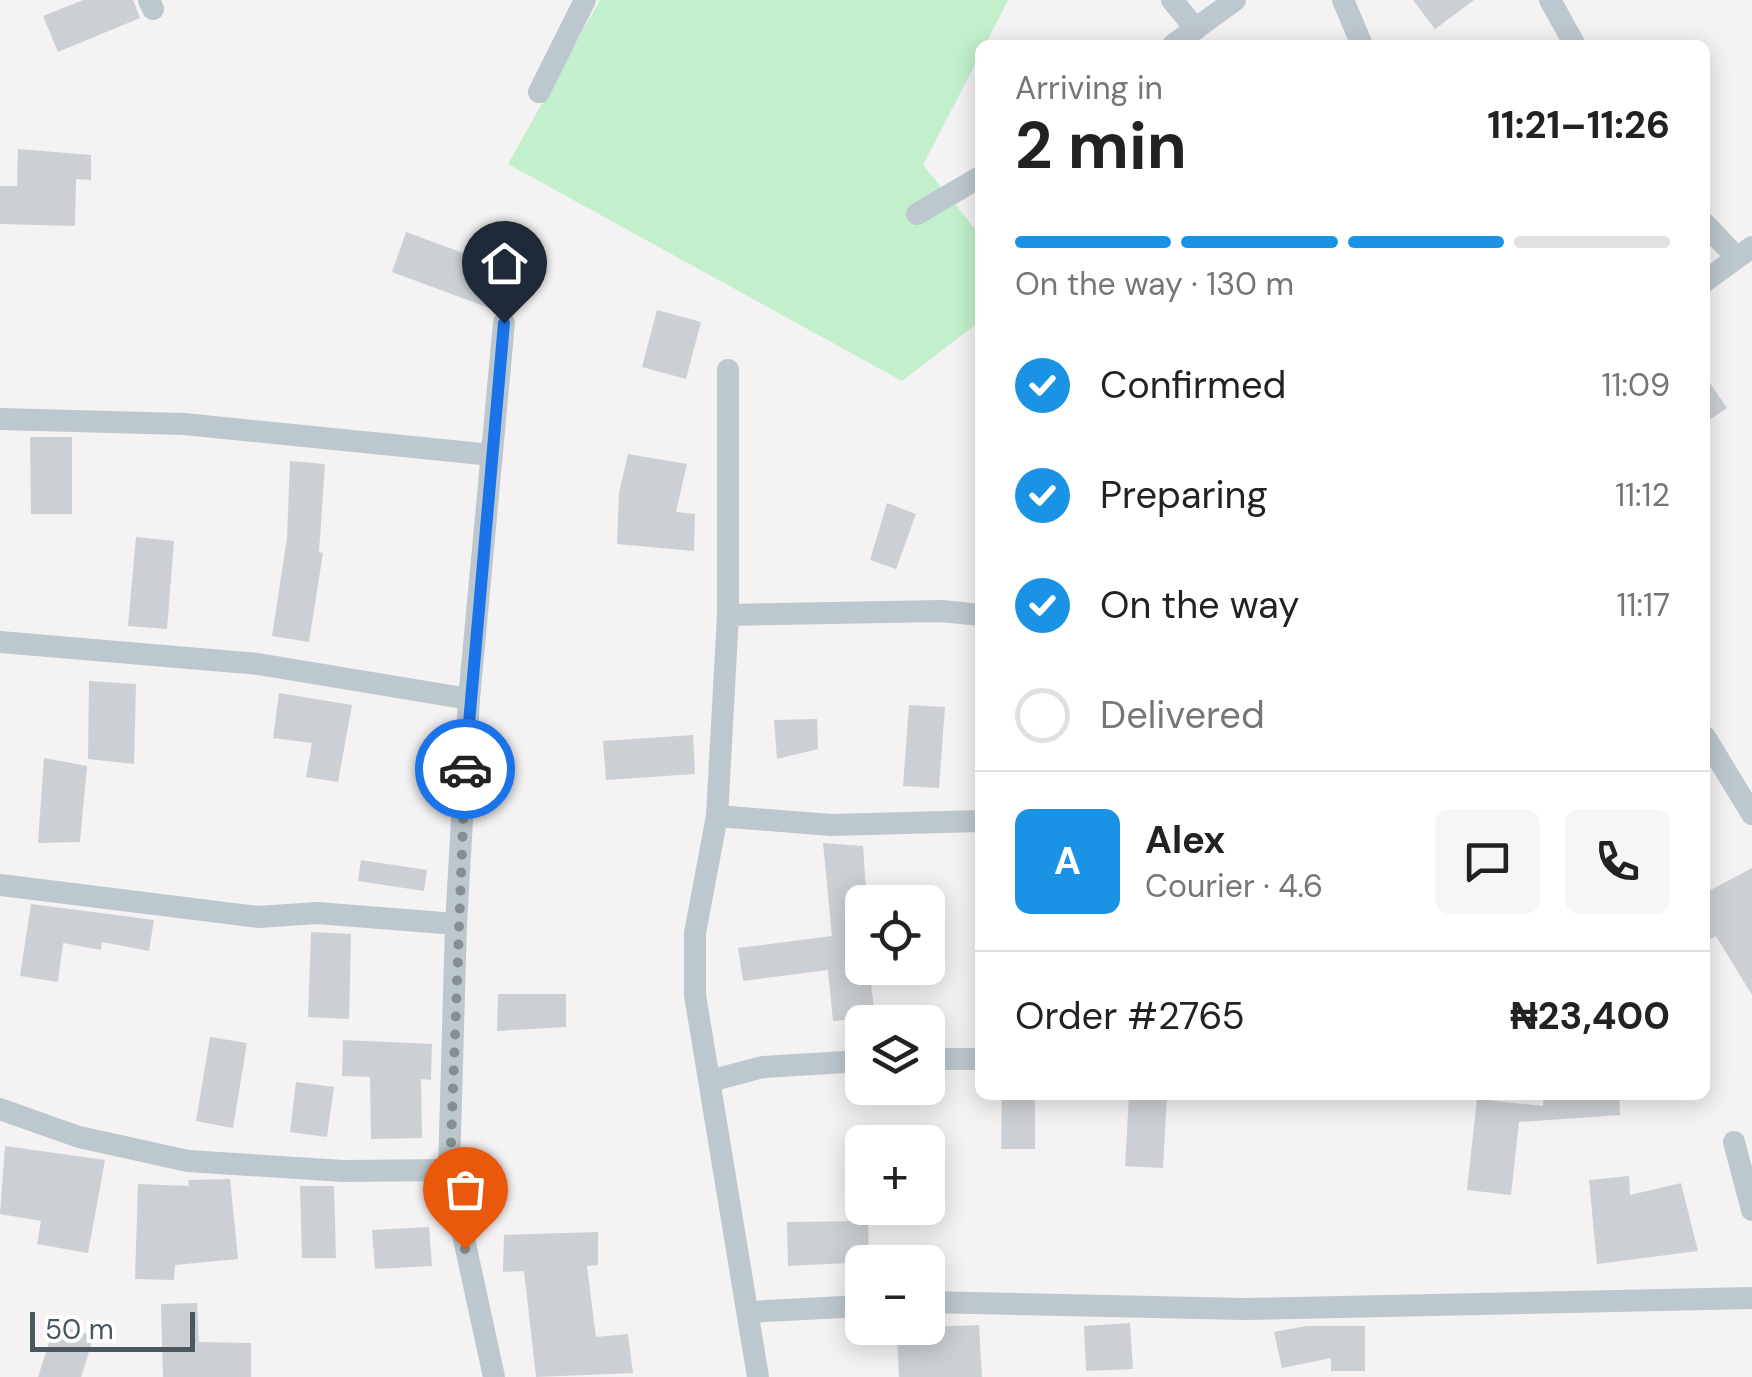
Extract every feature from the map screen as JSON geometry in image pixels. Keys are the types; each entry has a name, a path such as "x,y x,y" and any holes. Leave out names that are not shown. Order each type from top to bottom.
{"street":[{"path":"538,92 586,0"},
{"path":"1172,0 1196,30"},
{"path":"1180,40 1235,0"},
{"path":"1343,0 1360,40"},
{"path":"1550,0 1572,40"},
{"path":"917,214 975,181"},
{"path":"1710,228 1744,252 1710,277"},
{"path":"494,1377 450,1170 456,924 469,699 504,323"},
{"path":"728,370 728,615 717,816 694,933 694,995 758,1377"},
{"path":"0,419 184,424 492,455"},
{"path":"728,615 942,610 975,615"},
{"path":"0,642 258,664 469,699"},
{"path":"1710,745 1752,814"},
{"path":"717,816 831,825 975,821"},
{"path":"0,884 258,917 317,912 456,924"},
{"path":"945,1058 975,1059"},
{"path":"710,1081 762,1067 845,1061"},
{"path":"0,1109 78,1137 188,1160 343,1172 450,1170"},
{"path":"1734,1142 1752,1210"},
{"path":"945,1302 1245,1309 1752,1298"},
{"path":"749,1312 845,1307"}],"green space":[{"path":"600,0 1008,0 988,40 975,40 975,65 923,165 975,229 975,325 902,381 508,164"}],"building":[{"path":"83,0 133,0 140,18 58,52 43,16"},
{"path":"1413,0 1474,0 1435,29"},
{"path":"18,149 91,155 91,180 76,179 75,226 0,224 0,186 17,186"},
{"path":"406,232 504,268 489,308 392,272"},
{"path":"657,310 701,322 686,379 642,367"},
{"path":"1710,383 1727,408 1710,420"},
{"path":"30,437 72,437 72,514 31,514"},
{"path":"628,454 687,464 676,512 695,514 694,551 617,544 619,493"},
{"path":"290,461 325,464 319,552 323,553 309,642 272,636 287,538"},
{"path":"887,503 916,514 896,569 870,560"},
{"path":"136,537 174,541 167,629 128,626"},
{"path":"89,681 136,684 134,764 88,759"},
{"path":"279,693 352,705 338,782 306,777 312,743 273,738"},
{"path":"909,705 945,707 939,788 903,786"},
{"path":"817,719 818,749 777,759 774,720"},
{"path":"693,735 695,774 606,780 603,741"},
{"path":"44,758 87,766 80,842 38,843"},
{"path":"823,843 863,846 866,885 845,885 845,985 871,985 874,1005 845,1005 845,1020 833,1021 828,970 743,981 738,948 832,936"},
{"path":"361,860 427,870 424,891 358,881"},
{"path":"1752,868 1752,995 1716,936 1710,939 1710,890"},
{"path":"31,904 154,920 149,951 102,942 101,950 63,943 58,982 20,976"},
{"path":"311,932 351,934 349,1019 308,1017"},
{"path":"498,994 566,994 566,1027 497,1031"},
{"path":"210,1037 247,1043 233,1128 196,1121"},
{"path":"343,1040 432,1044 431,1080 421,1079 422,1138 371,1139 370,1077 342,1076"},
{"path":"296,1082 334,1087 327,1137 290,1132"},
{"path":"1002,1100 1035,1100 1035,1149 1001,1149"},
{"path":"1129,1100 1167,1100 1163,1168 1125,1166"},
{"path":"1477,1100 1543,1106 1543,1100 1619,1100 1620,1115 1519,1122 1511,1195 1467,1190"},
{"path":"5,1146 105,1160 88,1253 37,1244 41,1221 0,1214"},
{"path":"1629,1176 1630,1195 1681,1183 1698,1251 1597,1264 1589,1180"},
{"path":"230,1179 238,1259 175,1265 174,1280 135,1279 138,1184 189,1186 188,1180"},
{"path":"300,1186 334,1186 336,1258 302,1258"},
{"path":"787,1222 868,1225 869,1245 845,1245 845,1263 788,1266"},
{"path":"429,1227 432,1266 375,1269 372,1230"},
{"path":"598,1232 598,1265 587,1266 596,1337 628,1334 633,1373 536,1377 524,1271 503,1272 504,1235"},
{"path":"197,1303 199,1342 251,1343 251,1377 163,1377 161,1304"},
{"path":"1130,1323 1133,1369 1086,1371 1084,1326"},
{"path":"55,1324 94,1336 81,1377 38,1377"},
{"path":"979,1325 982,1377 899,1377 898,1345 945,1345 945,1326"},
{"path":"1306,1326 1365,1326 1365,1371 1331,1371 1331,1358 1282,1368 1274,1332"}],"way so far":[{"path":"465,769 452,1022 450,1170 465,1249"}],"route":[{"path":"465,769 504,323"}]}
